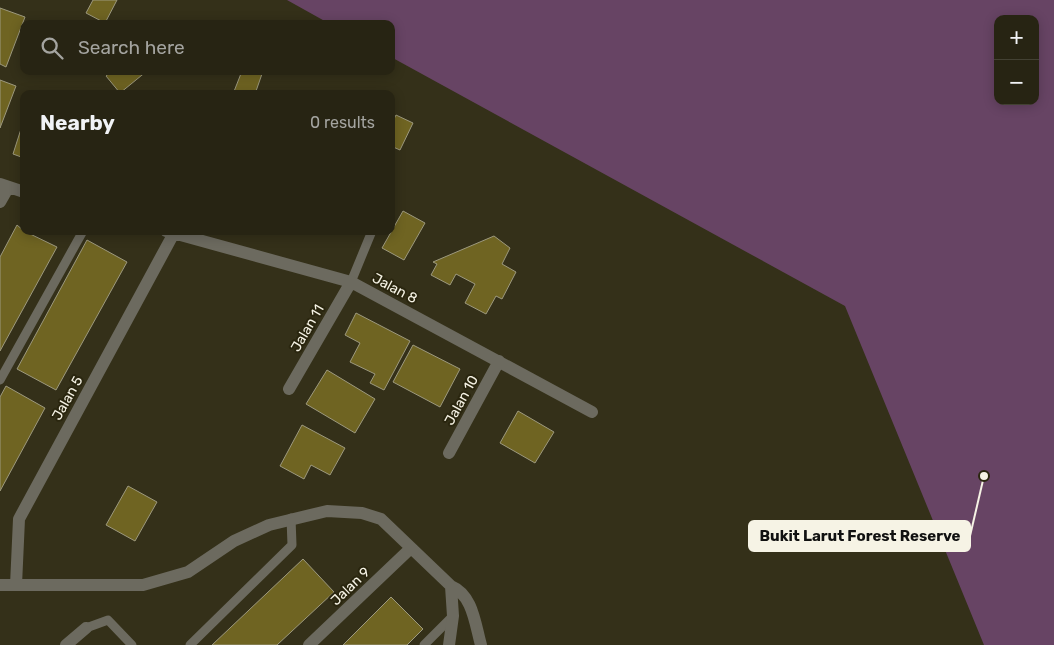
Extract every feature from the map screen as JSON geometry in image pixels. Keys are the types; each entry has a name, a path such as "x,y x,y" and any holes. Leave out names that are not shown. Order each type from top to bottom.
{"street":[{"path":"0,202 4,186 20,191"},
{"name":"Jalan 5","path":"16,585 18,519 168,235"},
{"name":"Jalan 8","path":"181,235 351,282 592,412"},
{"name":"Jalan 11","path":"289,389 351,282"},
{"name":"Jalan 10","path":"448,453 499,361"},
{"path":"0,585 143,585 188,572 234,541 269,525 292,518 328,511 362,513 381,519 451,586 462,591 471,608 481,645"},
{"name":"Jalan 9","path":"309,645 411,548"},
{"path":"449,645 454,616 451,586"},
{"path":"66,645 86,628"}],"lane":[{"path":"0,380 81,235"},
{"path":"351,282 370,235"},
{"path":"190,645 292,544 292,518"},
{"path":"424,645 454,616"},
{"path":"86,628 108,620 132,645"}],"shaded area":[{"path":"287,0 1054,0 1054,645 984,645 845,306 395,59 395,20 323,20"}],"building":[{"path":"93,0 117,0 107,20 99,20 86,13"},
{"path":"0,8 25,17 24,20 20,20 20,30 6,67 0,64"},
{"path":"142,75 124,90 118,90 106,76"},
{"path":"240,75 262,75 256,90 235,90"},
{"path":"0,80 16,86 0,128"},
{"path":"396,115 413,123 400,150 395,148"},
{"path":"20,132 20,157 13,154"},
{"path":"403,211 425,223 404,260 382,248 389,235 395,235 395,225"},
{"path":"17,225 20,228 20,235 32,235 57,247 0,351 0,257"},
{"path":"494,236 510,248 502,264 516,272 502,299 496,296 486,314 465,303 475,284 456,274 450,285 431,275 437,264 433,262"},
{"path":"87,240 127,262 56,390 17,369"},
{"path":"356,313 410,341 384,390 370,383 375,374 350,362 360,343 345,335"},
{"path":"413,345 460,369 440,407 393,382"},
{"path":"327,370 375,399 355,433 306,404"},
{"path":"6,386 45,408 0,491 0,397"},
{"path":"518,411 554,432 535,463 500,443"},
{"path":"302,425 345,448 330,475 311,465 304,479 280,466"},
{"path":"128,486 157,502 135,541 106,525"},
{"path":"303,559 334,592 277,645 212,645"},
{"path":"391,597 423,629 407,645 343,645"}],"place":[{"name":"Bukit Larut Forest Reserve","path":"984,476"}]}
